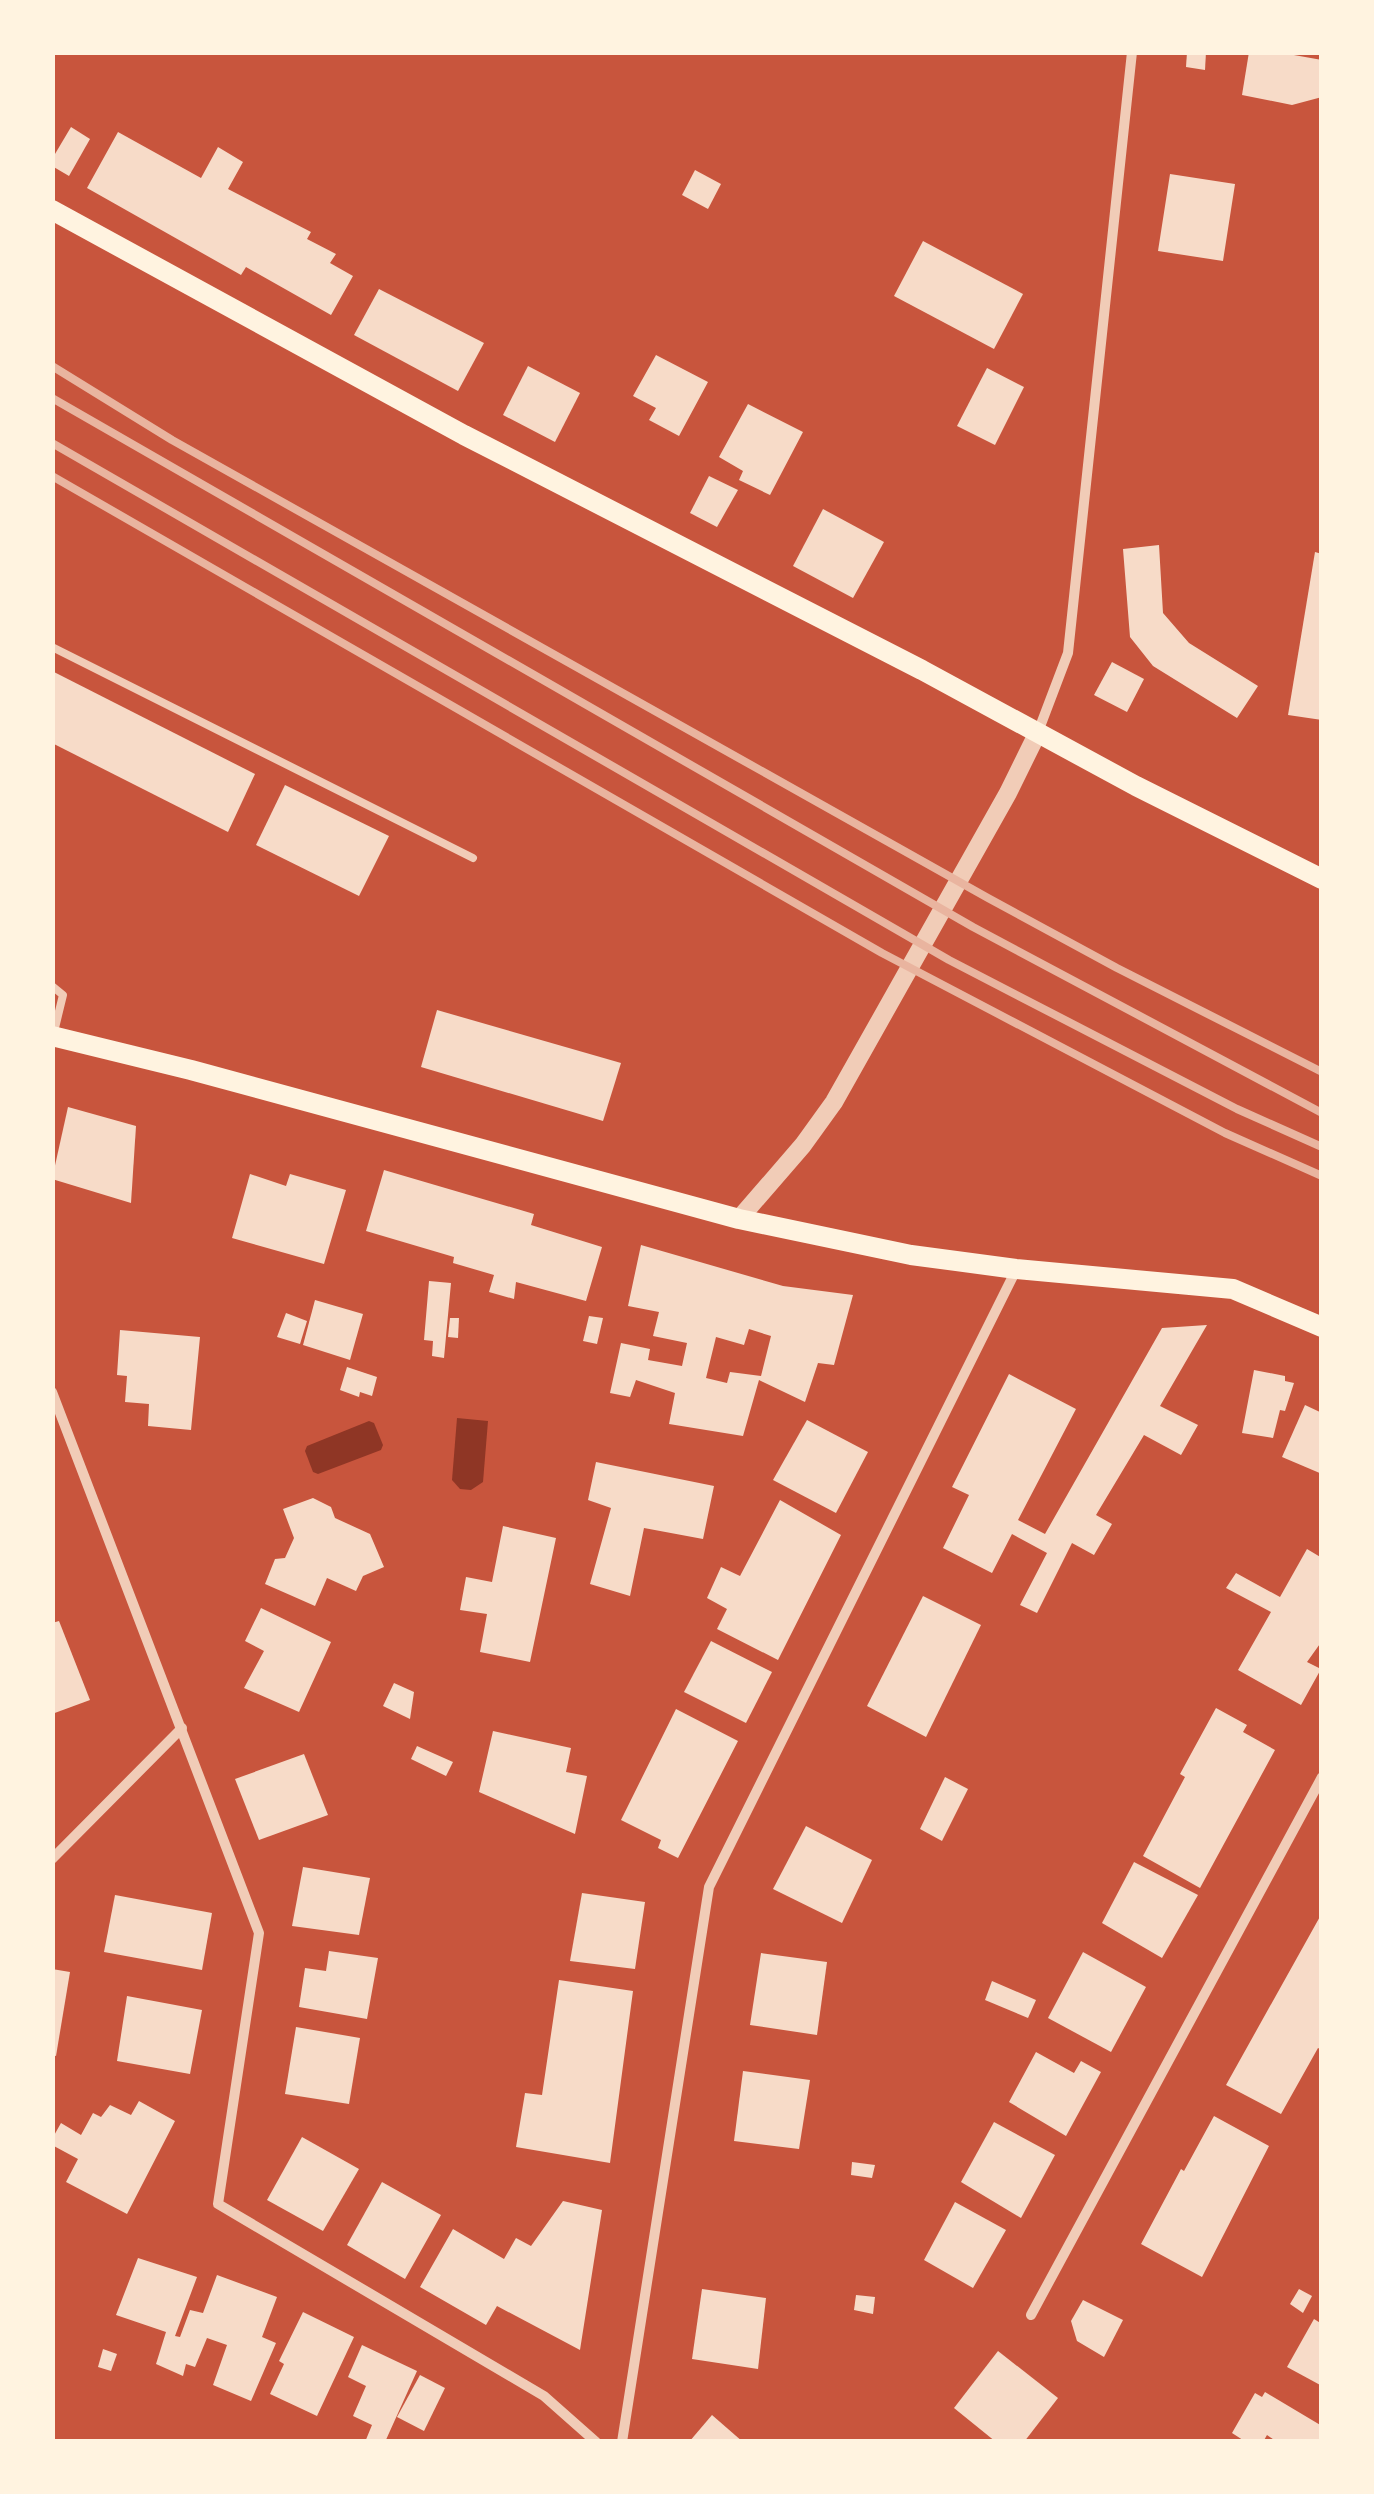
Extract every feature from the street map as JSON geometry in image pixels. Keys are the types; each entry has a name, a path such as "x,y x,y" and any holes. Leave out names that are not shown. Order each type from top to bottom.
{"main road":[{"path":"52,210 464,434 1136,786 1322,879"},
{"path":"53,1036 739,1220 911,1255 1233,1289 1322,1327"}],"street":[{"path":"739,1220 804,1146 854,1070 1008,793 1038,732 1068,652 1132,52"},
{"path":"622,2442 709,1887 1016,1269"},
{"path":"52,1392 259,1933 218,2204 544,2396 596,2442"},
{"path":"52,1859 182,1728"},
{"path":"1031,2315 1322,1778"}],"lane":[{"path":"52,647 473,858"},
{"path":"52,986 63,995 53,1036"}],"shaded area":[{"path":"457,1418 488,1421 483,1482 471,1490 460,1489 452,1480"},
{"path":"369,1421 374,1423 383,1445 381,1450 318,1474 313,1472 305,1451 307,1446"}],"building":[{"path":"1187,52 1206,52 1205,70 1186,67"},
{"path":"1249,52 1277,52 1322,60 1322,97 1292,105 1242,95"},
{"path":"71,127 90,139 69,176 52,166 52,159"},
{"path":"118,132 201,178 218,147 243,162 228,189 311,232 307,239 336,254 330,263 353,276 331,315 246,267 241,275 87,188"},
{"path":"695,170 721,184 708,209 682,195"},
{"path":"1170,174 1235,184 1223,261 1158,251"},
{"path":"923,241 1023,294 994,349 894,296"},
{"path":"379,289 484,343 458,391 354,335"},
{"path":"656,355 708,382 679,436 649,420 656,408 633,396"},
{"path":"528,366 580,393 555,442 503,415"},
{"path":"987,368 1024,387 995,445 957,426"},
{"path":"748,404 803,432 770,495 739,480 743,471 719,457"},
{"path":"709,476 738,490 717,527 690,513"},
{"path":"823,509 884,542 853,598 793,566"},
{"path":"1159,545 1163,613 1189,643 1258,686 1237,718 1153,666 1130,637 1123,549"},
{"path":"1315,552 1322,554 1322,720 1288,715"},
{"path":"1112,662 1144,679 1127,712 1094,695"},
{"path":"52,671 255,774 228,832 52,743"},
{"path":"285,785 389,836 359,896 256,845"},
{"path":"437,1010 621,1063 603,1121 421,1067"},
{"path":"68,1107 136,1126 131,1203 52,1179"},
{"path":"384,1170 534,1214 531,1225 602,1247 586,1301 516,1282 514,1299 489,1292 494,1275 453,1263 454,1257 366,1231"},
{"path":"250,1174 286,1186 290,1174 346,1190 324,1264 232,1238"},
{"path":"641,1245 783,1286 853,1295 834,1365 818,1363 805,1402 759,1380 743,1436 669,1424 675,1393 636,1380 630,1397 610,1393 621,1343 650,1349 648,1360 682,1366 687,1343 653,1336 659,1312 628,1306","holes":["749,1329 771,1336 761,1376 730,1372 727,1383 706,1378 716,1337 744,1345"]},
{"path":"429,1281 451,1283 444,1358 432,1356 433,1341 424,1340"},
{"path":"315,1300 363,1314 350,1360 303,1345"},
{"path":"286,1313 307,1321 300,1344 277,1337"},
{"path":"589,1316 603,1318 597,1344 583,1341"},
{"path":"450,1318 459,1318 458,1338 448,1337"},
{"path":"1207,1325 1160,1406 1198,1425 1181,1455 1144,1435 1096,1515 1112,1524 1094,1555 1072,1543 1037,1613 1020,1605 1047,1553 1012,1534 992,1573 943,1548 969,1495 952,1487 1009,1374 1076,1409 1018,1520 1045,1534 1162,1328"},
{"path":"120,1330 200,1337 191,1430 148,1426 149,1404 125,1402 127,1376 117,1375"},
{"path":"347,1367 377,1377 372,1396 360,1392 359,1397 340,1390"},
{"path":"1254,1370 1285,1376 1285,1381 1294,1383 1285,1411 1280,1410 1273,1438 1242,1433"},
{"path":"1305,1405 1322,1413 1322,1474 1282,1457"},
{"path":"807,1420 868,1452 836,1513 773,1480"},
{"path":"596,1462 714,1486 703,1539 644,1528 630,1596 590,1584 611,1508 588,1500"},
{"path":"313,1498 331,1507 335,1518 370,1534 384,1567 363,1576 356,1591 327,1578 315,1606 265,1584 275,1559 285,1558 294,1538 283,1509"},
{"path":"780,1500 841,1535 778,1660 717,1629 727,1609 707,1598 721,1567 740,1576"},
{"path":"503,1526 556,1538 530,1662 480,1652 487,1614 460,1610 466,1577 492,1582"},
{"path":"1307,1549 1322,1558 1322,1641 1307,1662 1321,1669 1301,1705 1238,1670 1271,1612 1226,1588 1236,1573 1280,1597"},
{"path":"923,1596 981,1625 926,1737 867,1706"},
{"path":"261,1608 331,1642 299,1712 244,1688 264,1651 245,1641"},
{"path":"59,1621 90,1700 52,1714 52,1623"},
{"path":"711,1641 772,1672 746,1723 684,1692"},
{"path":"394,1683 414,1692 410,1719 383,1706"},
{"path":"1216,1708 1247,1725 1243,1732 1275,1750 1200,1888 1143,1856 1185,1777 1180,1774"},
{"path":"676,1709 738,1741 678,1858 658,1848 661,1840 621,1820"},
{"path":"493,1731 571,1748 566,1772 587,1776 575,1834 479,1792"},
{"path":"417,1746 453,1762 446,1776 411,1759"},
{"path":"304,1754 328,1815 259,1840 235,1779"},
{"path":"945,1777 968,1789 942,1841 920,1829"},
{"path":"806,1826 872,1860 842,1923 773,1889"},
{"path":"1134,1862 1198,1895 1162,1958 1102,1923"},
{"path":"303,1867 370,1878 359,1935 292,1926"},
{"path":"582,1893 645,1902 635,1969 570,1961"},
{"path":"115,1895 212,1913 202,1970 104,1952"},
{"path":"1322,1913 1322,2050 1318,2048 1281,2114 1226,2085"},
{"path":"329,1951 378,1958 367,2019 299,2007 305,1968 326,1971"},
{"path":"1083,1952 1146,1987 1111,2052 1048,2018"},
{"path":"761,1953 827,1962 817,2035 750,2025"},
{"path":"52,1969 70,1972 56,2056 52,2055"},
{"path":"559,1980 633,1991 610,2163 516,2147 525,2093 542,2095"},
{"path":"992,1981 1036,2000 1028,2018 985,2000"},
{"path":"127,1996 202,2010 190,2074 117,2061"},
{"path":"296,2027 360,2038 349,2104 285,2094"},
{"path":"1036,2052 1074,2073 1081,2061 1101,2072 1066,2136 1009,2102"},
{"path":"743,2071 810,2080 799,2149 734,2141"},
{"path":"139,2101 175,2121 127,2214 66,2182 78,2159 52,2145 52,2139 61,2123 81,2135 93,2113 101,2117 110,2105 131,2115"},
{"path":"1214,2116 1269,2146 1202,2277 1141,2244"},
{"path":"994,2122 1055,2155 1021,2218 961,2182"},
{"path":"302,2137 359,2169 323,2231 267,2200"},
{"path":"852,2162 875,2165 872,2178 851,2175"},
{"path":"382,2182 441,2215 405,2279 347,2245"},
{"path":"563,2201 602,2210 580,2350 497,2306 486,2325 420,2287 453,2229 504,2259 516,2238 531,2246"},
{"path":"955,2202 1006,2230 973,2288 924,2260"},
{"path":"138,2258 197,2277 175,2336 180,2337 190,2310 203,2313 217,2275 277,2297 262,2337 276,2343 251,2401 213,2385 227,2345 207,2338 195,2367 186,2364 183,2376 156,2364 166,2332 116,2315"},
{"path":"702,2289 766,2298 758,2369 692,2359"},
{"path":"1299,2289 1312,2296 1303,2313 1290,2304"},
{"path":"856,2295 875,2297 873,2314 854,2310"},
{"path":"1083,2300 1123,2320 1104,2357 1077,2341 1071,2321"},
{"path":"303,2312 354,2337 317,2416 270,2394 284,2364 279,2361"},
{"path":"1314,2319 1322,2324 1322,2386 1287,2367"},
{"path":"362,2345 417,2371 385,2442 365,2442 372,2425 353,2416 366,2386 348,2377"},
{"path":"103,2349 117,2354 111,2371 98,2367"},
{"path":"998,2351 1058,2398 1024,2442 996,2442 954,2408"},
{"path":"420,2375 445,2388 424,2431 397,2417"},
{"path":"1265,2392 1322,2426 1322,2442 1277,2442 1267,2435 1263,2442 1246,2442 1232,2433 1255,2393 1262,2397"},
{"path":"712,2415 743,2442 689,2442"}],"railway":[{"path":"52,366 172,440 988,898 1322,1072"},
{"path":"52,398 973,927 1322,1113"},
{"path":"52,443 949,960 1237,1109 1322,1147"},
{"path":"52,476 882,953 1225,1133 1322,1176"}]}
